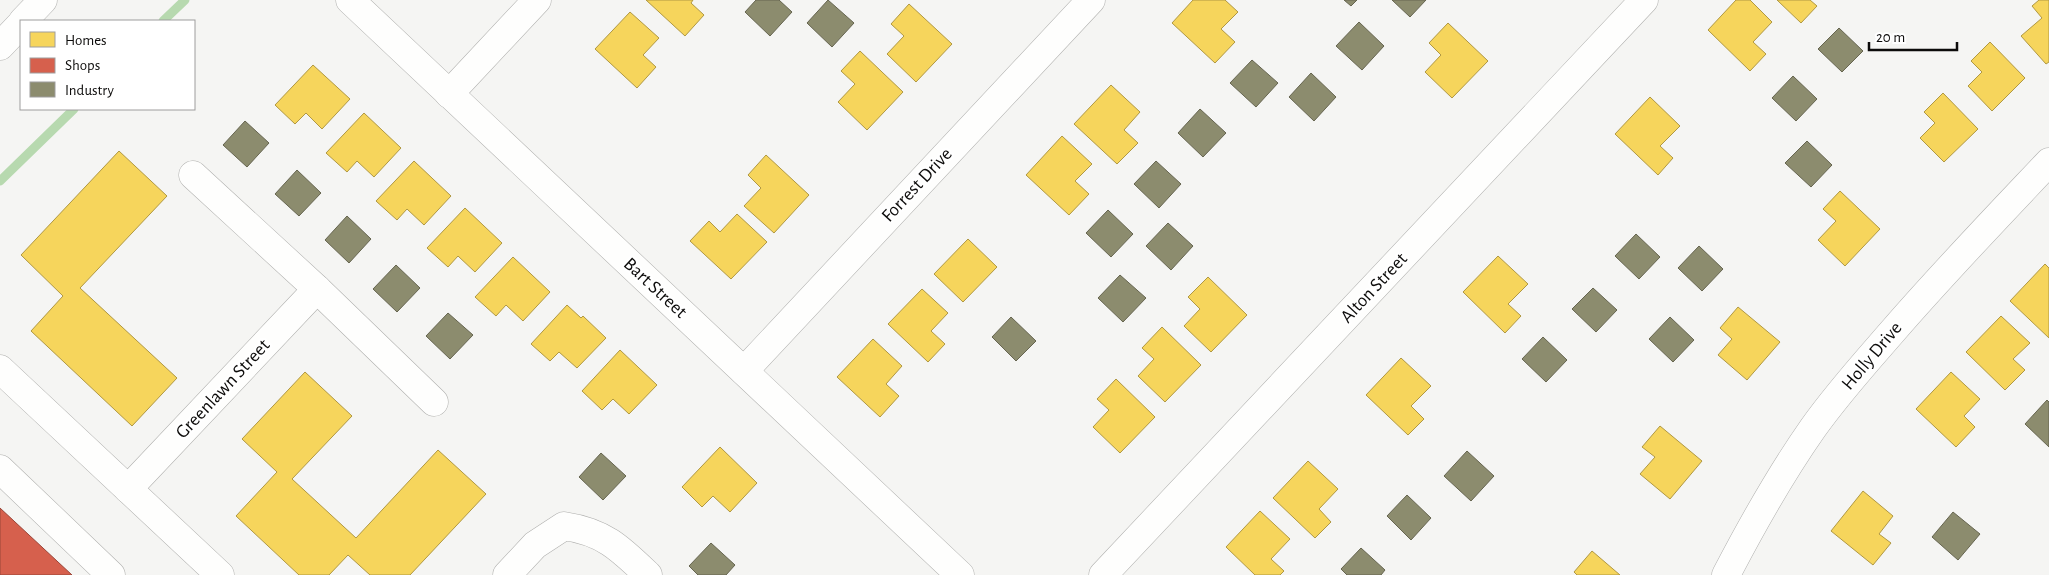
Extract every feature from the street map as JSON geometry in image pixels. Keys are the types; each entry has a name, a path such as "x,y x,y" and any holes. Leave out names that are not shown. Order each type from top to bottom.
{"street":[{"path":"24,20 43,0"},
{"name":"Bart Street","path":"350,0 960,575"},
{"path":"449,94 537,0"},
{"name":"Forrest Drive","path":"744,371 1091,0"},
{"name":"Alton Street","path":"1103,575 1644,0"},
{"path":"0,46 20,24"},
{"name":"Holly Drive","path":"1726,575 1751,528 1814,427 1861,367 1947,269 2049,162"},
{"path":"194,175 317,289 434,402"},
{"name":"Greenlawn Street","path":"128,489 317,289"},
{"path":"0,369 220,575"},
{"path":"0,469 110,575"},
{"path":"507,575 535,545 564,526 585,529 601,536 624,552 648,575"}],"building: Homes":[{"path":"646,0 693,0 691,3 704,15 685,36"},
{"path":"1193,0 1225,0 1238,12 1221,29 1235,42 1215,63 1172,23"},
{"path":"1736,0 1750,0 1772,22 1753,42 1766,54 1750,71 1708,30"},
{"path":"1777,0 1810,0 1817,6 1801,23"},
{"path":"2039,0 2049,0 2049,62 2046,64 2021,36 2042,18 2032,6"},
{"path":"909,4 952,44 916,82 887,54 904,36 891,24"},
{"path":"630,12 659,38 643,55 656,67 637,88 595,49"},
{"path":"1448,23 1488,61 1452,98 1425,72 1441,55 1429,43"},
{"path":"1990,42 2025,78 1992,111 1968,86 1982,72 1971,61"},
{"path":"860,51 903,92 867,130 838,102 855,84 841,71"},
{"path":"313,65 350,99 322,129 306,113 295,124 275,105"},
{"path":"1111,85 1140,112 1124,130 1138,143 1117,164 1074,124"},
{"path":"1943,93 1978,129 1944,162 1920,138 1935,123 1924,112"},
{"path":"1650,97 1680,126 1660,146 1673,158 1658,175 1615,134"},
{"path":"364,113 401,148 374,177 357,161 347,172 326,153"},
{"path":"1062,136 1092,164 1075,181 1089,194 1069,215 1026,175"},
{"path":"119,151 167,196 80,288 177,378 132,426 31,331 63,296 21,255"},
{"path":"766,155 809,195 774,233 744,206 761,188 748,175"},
{"path":"414,161 451,196 424,225 407,209 397,220 376,201"},
{"path":"1840,191 1880,229 1845,266 1818,240 1836,221 1823,209"},
{"path":"465,208 502,243 475,272 458,256 448,267 427,248"},
{"path":"737,214 767,242 731,279 690,241 709,221 720,232"},
{"path":"968,239 997,267 963,302 934,274"},
{"path":"1498,256 1528,284 1508,304 1521,316 1505,333 1463,292"},
{"path":"513,257 550,292 523,321 506,305 496,316 475,297"},
{"path":"2045,264 2049,268 2049,338 2010,301"},
{"path":"1208,277 1247,315 1211,352 1184,326 1200,309 1188,297"},
{"path":"922,289 948,313 931,331 945,344 928,362 888,324"},
{"path":"567,305 581,318 583,316 606,338 577,368 559,352 550,361 531,344"},
{"path":"1738,307 1780,342 1747,380 1718,355 1732,339 1720,328"},
{"path":"2001,316 2030,343 2013,359 2025,370 2005,390 1966,352"},
{"path":"1162,327 1201,365 1165,402 1138,376 1154,359 1142,348"},
{"path":"873,339 902,366 886,384 899,396 880,417 837,377"},
{"path":"620,350 657,385 629,414 613,399 602,410 582,391"},
{"path":"1401,358 1431,386 1411,406 1424,419 1408,435 1366,395"},
{"path":"305,372 352,416 292,479 356,538 438,450 486,494 410,575 370,575 348,555 329,575 299,575 236,516 277,472 242,439"},
{"path":"1951,372 1980,399 1964,416 1975,427 1956,447 1916,409"},
{"path":"1116,379 1155,417 1120,453 1093,427 1109,410 1097,399"},
{"path":"1660,426 1702,461 1670,499 1640,474 1655,457 1642,447"},
{"path":"720,447 757,483 730,512 713,496 702,507 682,487"},
{"path":"1308,461 1338,489 1319,509 1331,522 1315,538 1273,498"},
{"path":"1863,491 1893,516 1879,534 1891,543 1873,565 1831,531"},
{"path":"1260,511 1290,539 1271,559 1284,571 1280,575 1255,575 1226,547"},
{"path":"1592,551 1620,575 1577,575 1574,572"}],"building: Shops":[{"path":"0,508 72,575 0,575"}],"building: Industry":[{"path":"756,0 779,0 792,12 770,36 745,12"},
{"path":"828,0 854,23 832,47 807,23"},
{"path":"1344,0 1357,0 1351,6"},
{"path":"1392,0 1426,0 1410,17"},
{"path":"1359,22 1384,46 1362,70 1336,46"},
{"path":"1839,28 1863,51 1842,72 1818,49"},
{"path":"1252,60 1278,83 1256,107 1230,83"},
{"path":"1311,73 1336,97 1314,121 1289,97"},
{"path":"1793,76 1817,99 1796,121 1772,98"},
{"path":"1200,109 1226,133 1203,157 1178,133"},
{"path":"245,121 269,143 247,167 223,145"},
{"path":"1807,141 1832,165 1811,187 1785,163"},
{"path":"1156,161 1181,184 1159,208 1134,184"},
{"path":"297,170 321,193 299,216 275,194"},
{"path":"1108,210 1133,234 1111,257 1086,233"},
{"path":"347,216 371,239 349,263 325,240"},
{"path":"1168,223 1193,246 1171,270 1146,246"},
{"path":"1636,234 1660,257 1639,279 1615,256"},
{"path":"1699,246 1723,269 1702,291 1678,268"},
{"path":"396,265 420,288 397,312 373,289"},
{"path":"1120,275 1146,298 1123,322 1098,298"},
{"path":"1593,288 1617,310 1596,332 1572,309"},
{"path":"448,313 473,335 450,359 426,336"},
{"path":"1011,317 1036,341 1016,361 992,337"},
{"path":"1670,317 1694,340 1673,362 1649,339"},
{"path":"1543,337 1567,360 1546,382 1522,359"},
{"path":"2047,400 2049,402 2049,447 2025,424"},
{"path":"1467,451 1494,476 1471,501 1444,476"},
{"path":"601,453 626,476 603,500 579,477"},
{"path":"1407,495 1431,518 1411,540 1387,516"},
{"path":"1953,512 1980,534 1958,560 1932,537"},
{"path":"711,543 735,565 726,575 698,575 689,566"},
{"path":"1361,548 1385,570 1381,575 1347,575 1341,569"}],"waterway":[{"path":"164,20 185,0"},
{"path":"0,181 73,110"}]}
